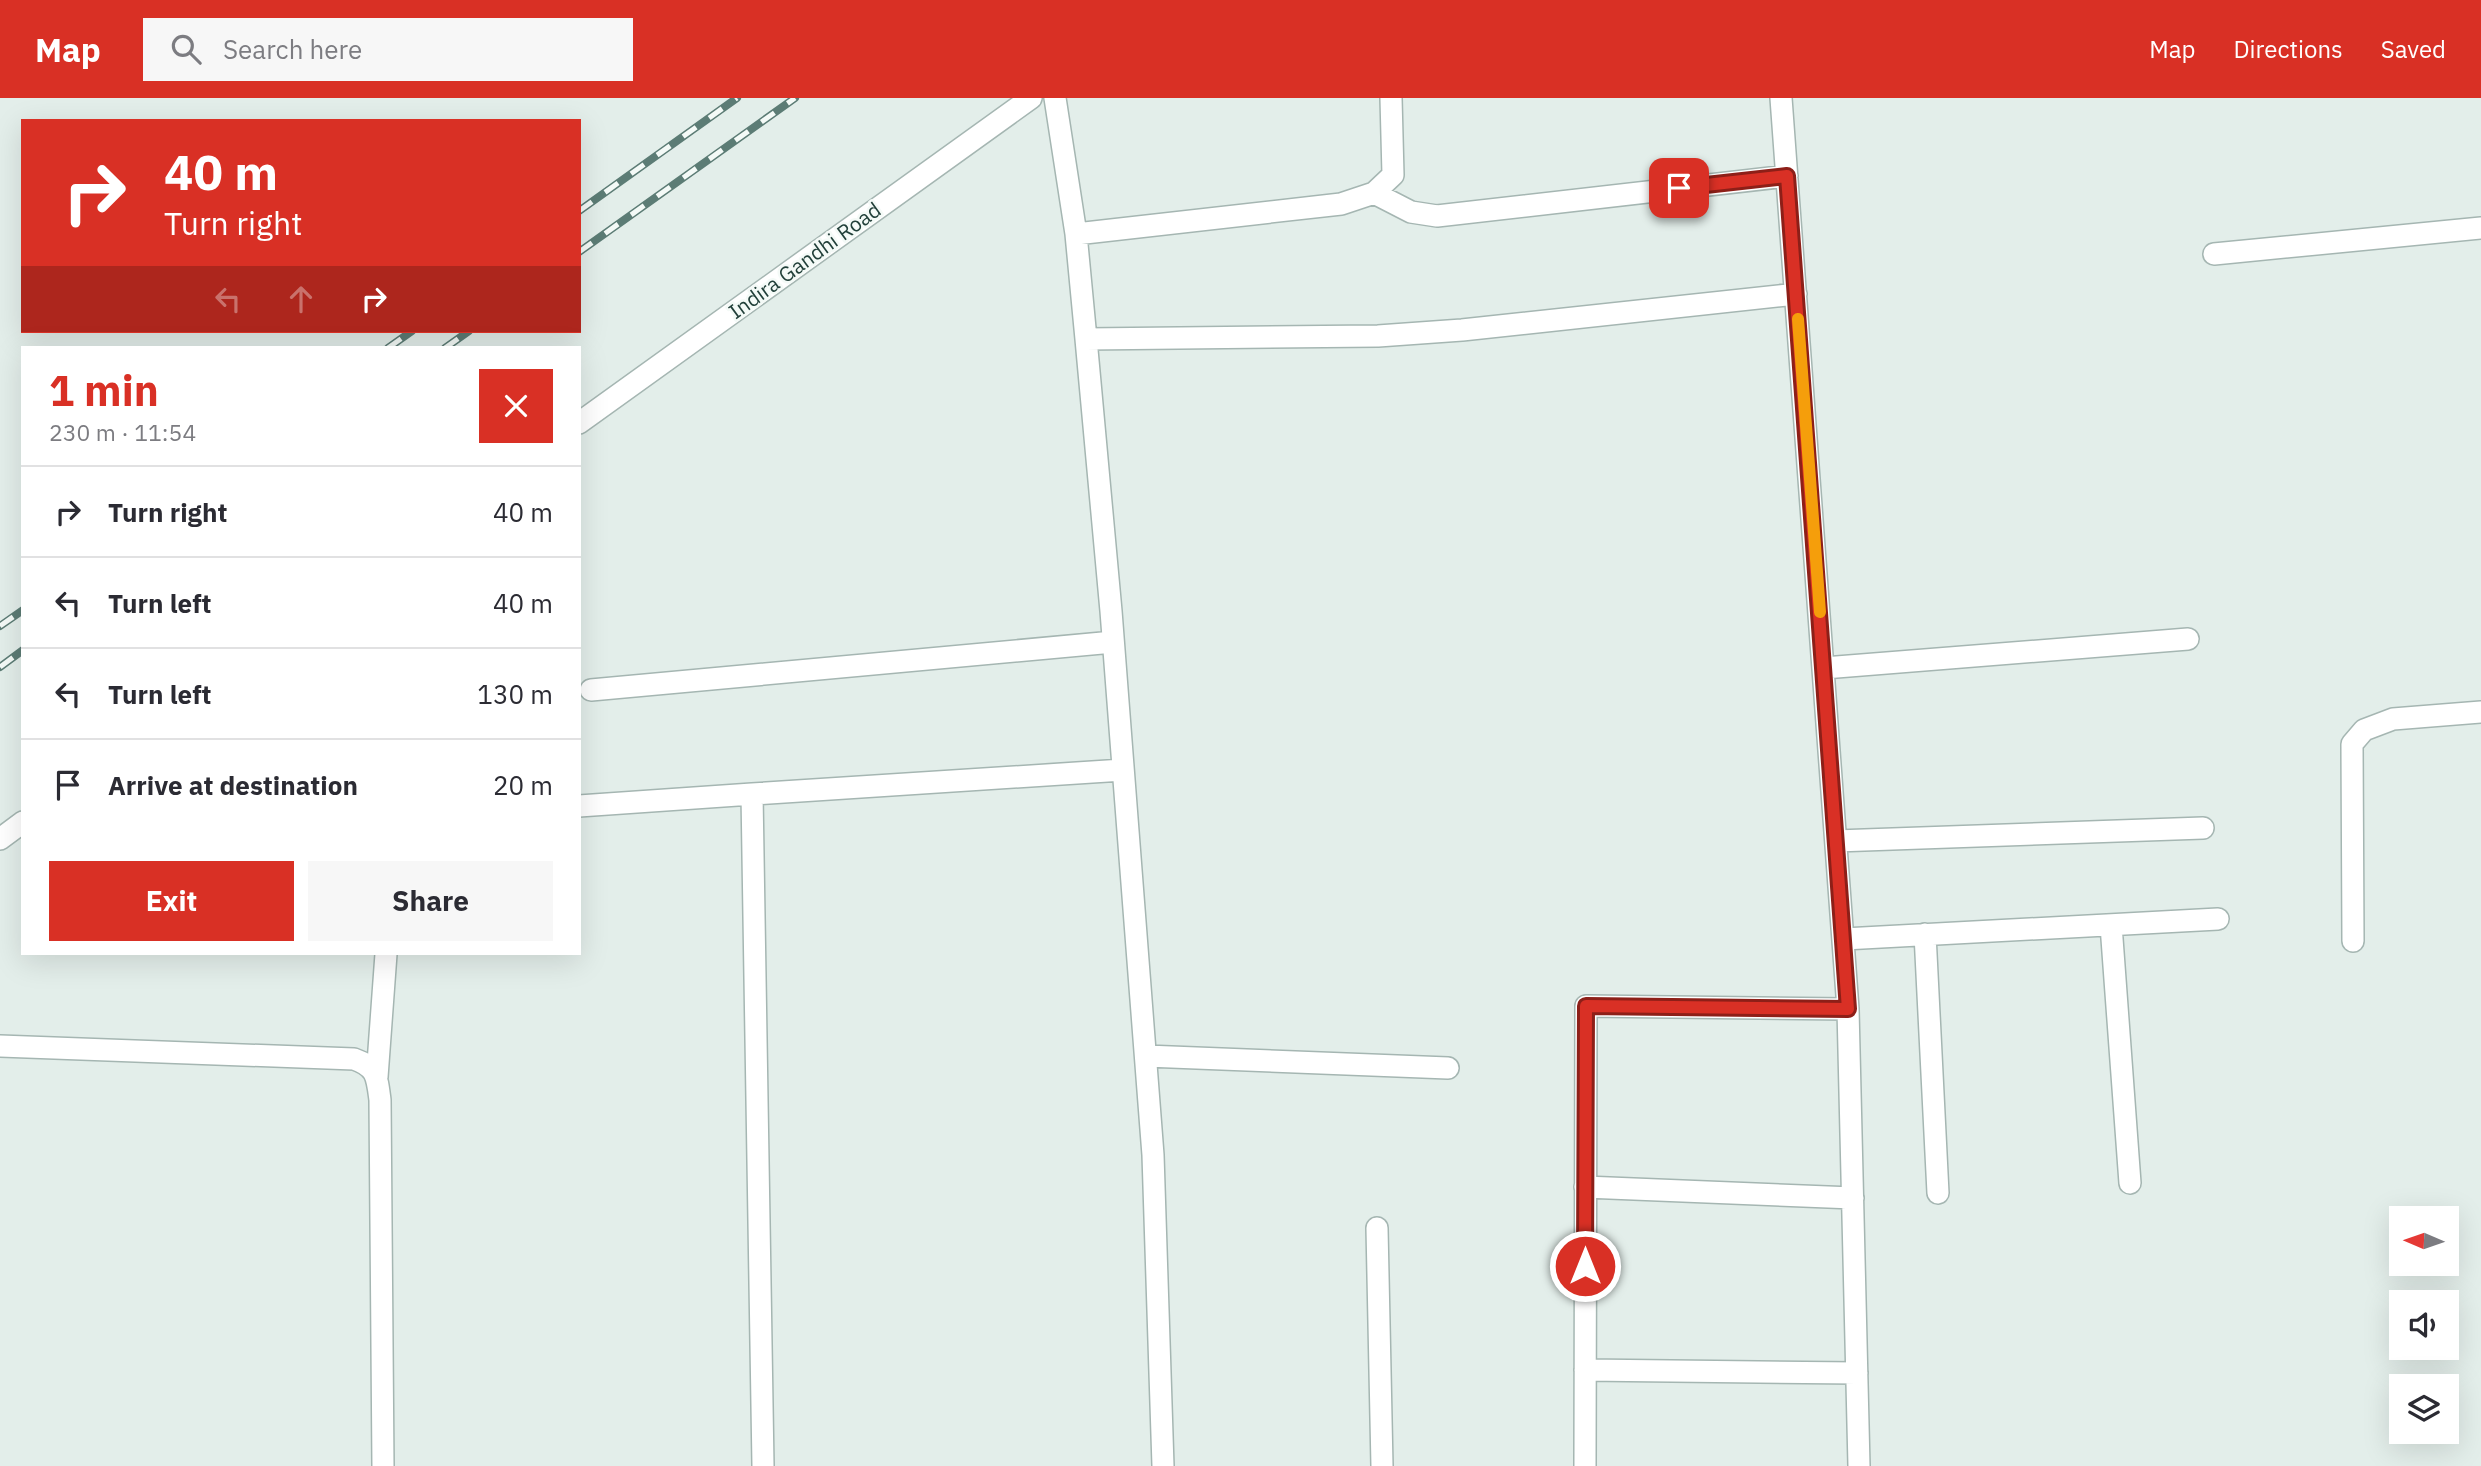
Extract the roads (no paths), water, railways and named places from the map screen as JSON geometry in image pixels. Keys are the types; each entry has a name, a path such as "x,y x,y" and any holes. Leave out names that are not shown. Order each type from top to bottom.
{"street":[{"name":"Indira Gandhi Road","path":"581,422 1031,98"},
{"path":"1055,98 1076,234 1086,339 1146,1056 1153,1155 1163,1466"},
{"path":"1076,234 1341,204 1374,193 1393,175 1391,98"},
{"path":"1781,98 1848,1009 1859,1466"},
{"path":"1374,193 1411,212 1437,216 1787,176"},
{"path":"2214,254 2481,228"},
{"path":"1086,339 1378,336 1462,330 1796,294"},
{"path":"1824,668 2188,639"},
{"path":"591,690 1113,642"},
{"path":"2353,941 2352,744 2364,730 2393,719 2481,712"},
{"path":"581,806 1123,769"},
{"path":"752,794 763,1466"},
{"path":"0,839 21,823"},
{"path":"1836,841 2203,828"},
{"path":"1844,939 2218,919"},
{"path":"2112,925 2130,1184"},
{"path":"1925,934 1938,1193"},
{"path":"383,1466 380,1100 377,1077 386,955"},
{"path":"1585,1466 1586,1006 1848,1009"},
{"path":"0,1046 354,1059 368,1064 377,1077"},
{"path":"1146,1056 1448,1068"},
{"path":"1585,1188 1853,1198"},
{"path":"1377,1228 1382,1466"},
{"path":"1585,1370 1857,1373"}],"railway":[{"path":"581,210 737,98"},
{"path":"581,251 795,98"},
{"path":"391,346 409,333"},
{"path":"448,346 466,333"},
{"path":"0,626 21,611"},
{"path":"0,667 21,651"}]}
